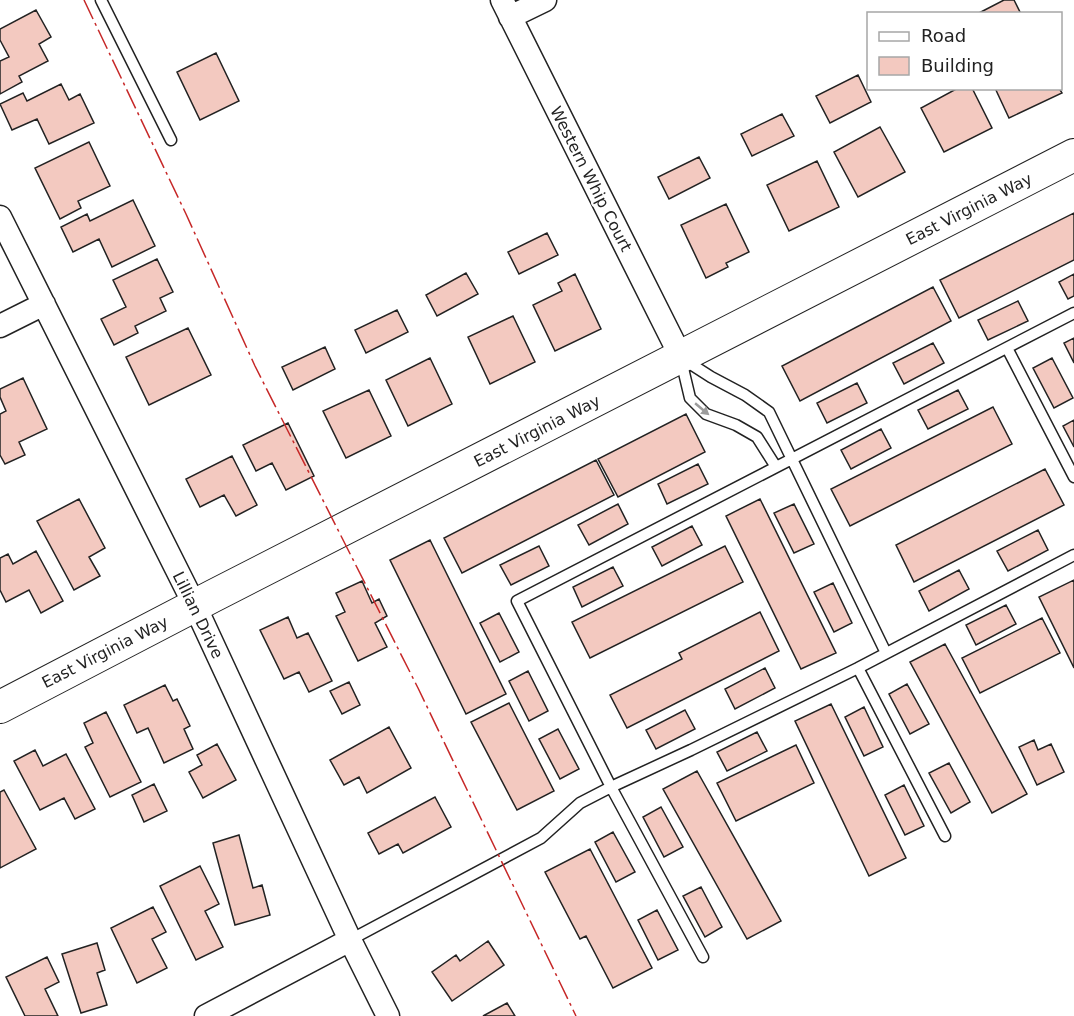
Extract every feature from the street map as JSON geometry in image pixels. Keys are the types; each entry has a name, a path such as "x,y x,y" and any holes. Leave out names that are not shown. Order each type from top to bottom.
{"street":[{"path":"506,8 545,0"},
{"name":"Western Whip Court","path":"506,8 681,357"},
{"name":"East Virginia Way","path":"0,707 1074,155"},
{"name":"Lillian Drive","path":"0,217 195,606 350,940 388,1016"},
{"path":"0,326 44,304"},
{"path":"206,1016 350,940"}],"lane":[{"path":"101,0 171,140"},
{"path":"703,957 611,787 517,601 1074,313"},
{"path":"1007,348 1074,477"},
{"path":"681,357 711,377 746,395 769,412 886,653"},
{"path":"681,357 690,398 706,414 736,425 757,437 776,467"},
{"path":"350,940 541,838 580,803 858,668 1074,555"},
{"path":"858,668 945,836"}],"building":[{"path":"1004,0 1014,0 1020,12 981,12"},
{"path":"36,10 51,37 39,44 48,61 19,76 22,82 0,94 0,61 9,57 0,40 0,29"},
{"path":"216,53 239,101 200,120 177,72"},
{"path":"858,75 871,102 830,123 816,96"},
{"path":"61,84 69,100 80,94 94,123 49,144 37,119 12,130 0,104 23,93 27,101"},
{"path":"954,90 973,90 992,128 944,152 921,108"},
{"path":"996,90 1060,90 1062,93 1009,118"},
{"path":"782,114 794,136 752,156 741,134"},
{"path":"880,127 905,172 858,197 834,152"},
{"path":"89,142 110,186 78,201 81,208 60,219 35,168"},
{"path":"699,157 710,178 669,199 658,177"},
{"path":"817,161 839,207 789,231 767,185"},
{"path":"133,200 155,246 112,267 99,239 73,252 61,227 87,214 90,221"},
{"path":"726,204 749,252 726,263 728,267 706,278 681,225"},
{"path":"1074,213 1074,260 959,318 940,280"},
{"path":"547,233 558,255 519,274 508,252"},
{"path":"157,259 173,292 160,298 166,311 135,326 138,333 114,345 101,319 126,307 113,280"},
{"path":"466,273 478,294 437,316 426,295"},
{"path":"575,274 601,329 555,351 533,305 562,291 558,283"},
{"path":"1074,274 1074,296 1068,299 1059,282"},
{"path":"933,287 951,321 800,401 782,366"},
{"path":"1018,301 1028,321 988,340 978,320"},
{"path":"397,310 408,332 366,353 355,330"},
{"path":"513,316 535,362 490,384 468,337"},
{"path":"188,328 211,375 149,405 126,357"},
{"path":"1074,338 1074,363 1064,343"},
{"path":"933,343 944,363 904,384 893,363"},
{"path":"325,347 335,369 293,390 282,367"},
{"path":"430,358 452,404 408,426 386,380"},
{"path":"1052,358 1073,398 1054,408 1033,368"},
{"path":"23,378 47,429 19,442 25,455 5,464 0,455 0,414 6,411 0,397 0,389"},
{"path":"857,383 867,403 827,423 817,403"},
{"path":"369,390 391,436 346,458 323,411"},
{"path":"958,390 968,409 928,429 918,410"},
{"path":"993,407 1012,444 850,526 831,489"},
{"path":"686,414 705,452 618,497 598,459"},
{"path":"1074,420 1074,447 1063,426"},
{"path":"288,423 314,476 286,490 272,463 256,471 243,445"},
{"path":"881,429 891,448 851,469 841,450"},
{"path":"232,456 257,505 236,516 224,495 200,507 186,479"},
{"path":"596,460 614,495 462,573 444,538"},
{"path":"698,464 708,484 667,504 658,484"},
{"path":"1045,469 1064,505 914,582 896,545"},
{"path":"79,499 105,548 89,557 100,576 74,590 37,521"},
{"path":"760,499 836,653 801,669 726,516"},
{"path":"618,504 628,524 589,545 578,525"},
{"path":"794,504 814,544 794,553 774,513"},
{"path":"692,526 702,545 662,566 652,547"},
{"path":"1038,530 1048,550 1008,571 997,551"},
{"path":"430,540 506,694 466,714 390,560"},
{"path":"539,546 549,566 511,585 500,565"},
{"path":"725,546 743,582 590,658 572,622"},
{"path":"36,551 63,601 41,613 29,590 6,602 0,590 0,558 8,554 13,564"},
{"path":"613,567 623,586 582,607 573,587"},
{"path":"959,570 969,589 929,611 919,591"},
{"path":"1074,580 1074,668 1039,597"},
{"path":"362,581 372,603 379,599 387,616 375,623 387,647 358,661 336,616 345,612 336,593"},
{"path":"833,583 852,623 834,632 814,592"},
{"path":"1006,605 1016,624 976,645 966,625"},
{"path":"760,612 779,651 627,728 610,695 682,659 679,653"},
{"path":"499,613 519,652 500,662 480,623"},
{"path":"288,617 297,638 308,633 332,681 309,692 299,672 284,679 260,630"},
{"path":"1042,618 1060,653 980,693 962,658"},
{"path":"945,644 1027,794 992,813 910,662"},
{"path":"765,668 775,688 735,709 725,689"},
{"path":"528,671 548,711 529,721 509,681"},
{"path":"349,682 360,705 342,714 330,691"},
{"path":"907,684 929,724 910,734 889,694"},
{"path":"165,685 173,701 177,699 190,726 184,729 193,749 164,763 148,728 137,733 124,705"},
{"path":"509,703 554,791 517,810 471,722"},
{"path":"831,704 906,858 869,876 795,721"},
{"path":"864,707 883,747 864,756 845,717"},
{"path":"685,710 695,729 656,749 646,730"},
{"path":"106,712 141,782 110,797 85,747 93,743 84,723"},
{"path":"389,727 411,768 367,793 359,777 344,785 330,760"},
{"path":"558,729 579,769 560,779 539,739"},
{"path":"757,732 767,751 727,771 717,752"},
{"path":"1034,740 1038,750 1051,744 1064,772 1037,785 1019,747"},
{"path":"217,744 236,780 203,798 189,772 202,765 197,755"},
{"path":"796,745 814,783 736,821 717,783"},
{"path":"35,750 43,766 66,754 95,809 75,819 64,798 40,810 14,761"},
{"path":"949,763 970,802 951,813 929,773"},
{"path":"697,771 781,921 747,939 663,789"},
{"path":"154,784 167,811 144,822 132,795"},
{"path":"904,785 924,826 905,835 885,795"},
{"path":"4,790 36,849 0,868 0,792"},
{"path":"435,797 451,827 403,853 398,844 379,854 368,833"},
{"path":"661,807 683,847 664,857 643,817"},
{"path":"613,832 635,872 616,882 595,842"},
{"path":"239,835 253,888 262,885 270,915 235,925 213,843"},
{"path":"590,849 652,968 613,988 586,936 580,939 545,872"},
{"path":"200,866 219,904 205,911 223,947 196,960 160,886"},
{"path":"701,887 722,927 705,937 683,896"},
{"path":"153,907 166,932 152,939 167,968 137,983 111,928"},
{"path":"657,910 678,950 658,960 638,920"},
{"path":"488,941 504,965 452,1001 432,972 456,955 460,961"},
{"path":"97,943 105,970 97,973 107,1005 81,1013 62,954"},
{"path":"47,957 59,982 45,989 58,1016 25,1016 6,977"},
{"path":"507,1003 515,1016 483,1016"}],"power":[{"path":"84,0 186,214 255,366 418,688 576,1016"}]}
